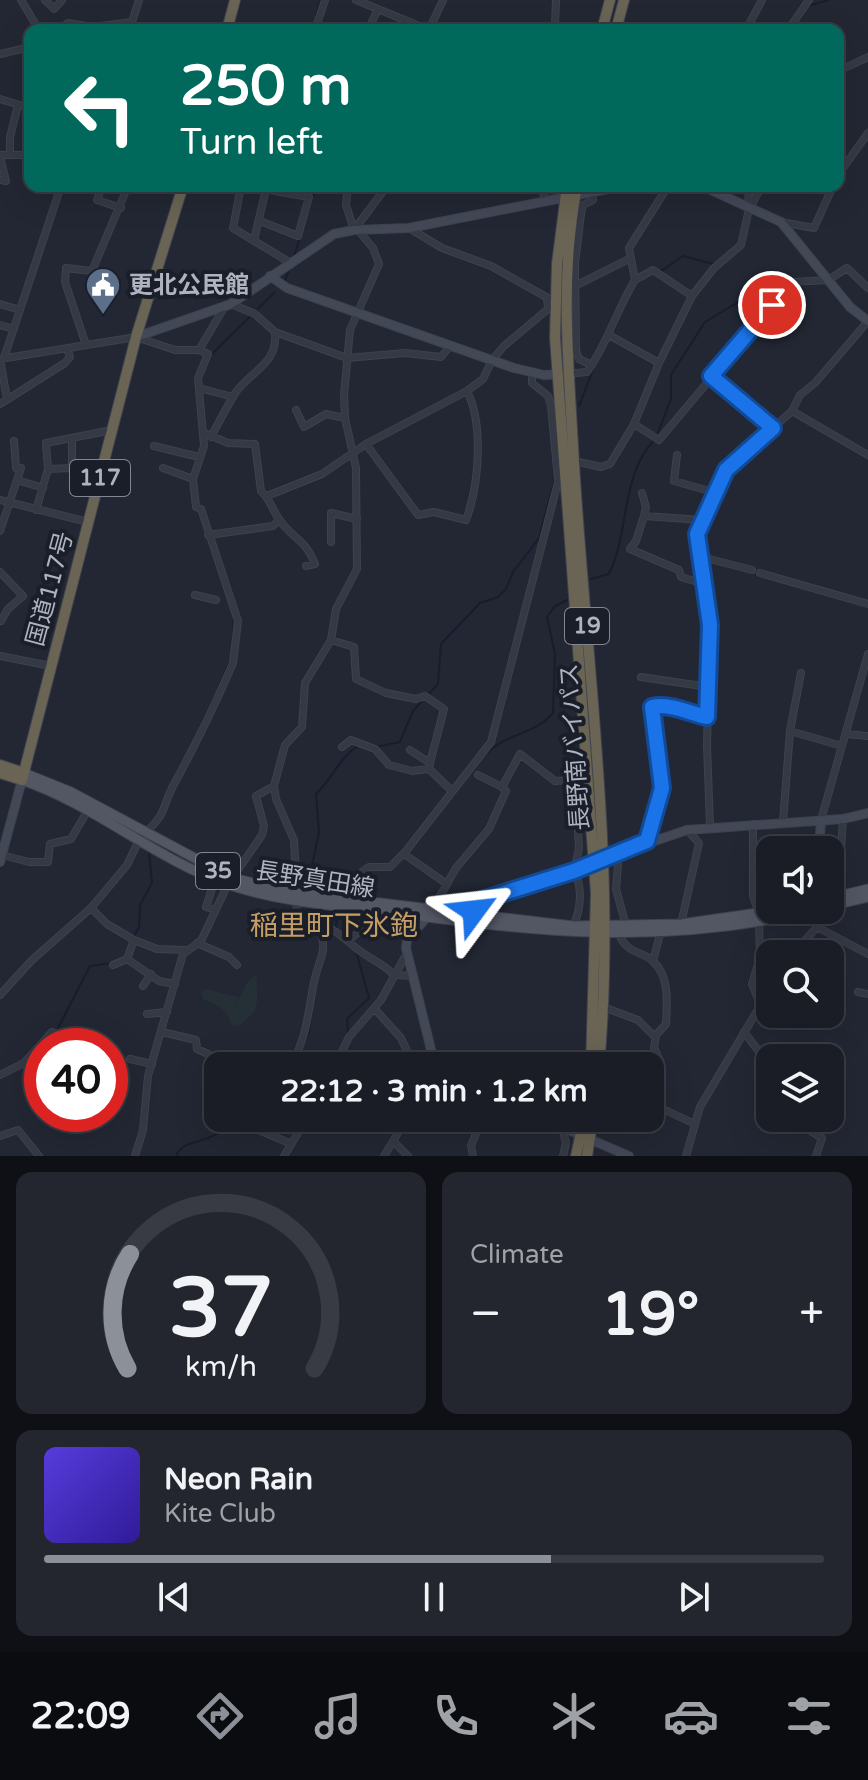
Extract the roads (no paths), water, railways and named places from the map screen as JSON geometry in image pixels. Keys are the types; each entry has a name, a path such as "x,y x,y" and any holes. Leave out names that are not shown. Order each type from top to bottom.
{"highway":[{"path":"229,24 235,0"},
{"path":"604,24 610,0"},
{"path":"618,24 624,0"},
{"name":"国道117号","path":"23,776 136,337 181,192"},
{"name":"長野南バイパス","path":"572,193 570,288 562,375 581,779 598,860"},
{"name":"長野南バイパス","path":"572,193 551,299 574,461 598,743 603,1007 600,1052"},
{"path":"0,765 23,776"},
{"path":"0,773 23,776"},
{"name":"長野南バイパス","path":"592,1052 601,930"},
{"path":"585,1132 587,1156"},
{"path":"576,1156 587,1132"}],"main road":[{"name":"長野真田線","path":"23,776 71,792 142,835"},
{"name":"長野真田線","path":"23,776 230,881 297,897 377,910 474,914 660,934 756,918"},
{"path":"844,895 868,889"},
{"name":"長野真田線","path":"297,897 339,899 543,932 756,918"},
{"path":"844,903 868,897"}],"street":[{"path":"21,0 35,24"},
{"path":"45,0 54,9 62,0"},
{"path":"116,24 132,22 139,0"},
{"path":"317,24 325,0"},
{"path":"356,0 414,24"},
{"path":"432,24 443,0"},
{"path":"555,24 556,0"},
{"path":"749,24 762,0"},
{"path":"792,24 809,0"},
{"path":"371,24 377,11"},
{"path":"0,54 24,48"},
{"path":"844,66 868,57"},
{"path":"0,99 24,106"},
{"path":"10,155 10,137 18,105"},
{"path":"844,167 868,133"},
{"path":"0,180 6,181 0,156 24,155"},
{"path":"59,192 14,329 1,359 4,402 65,363 70,357 67,348"},
{"path":"100,192 97,200 121,208"},
{"path":"86,345 65,282 66,268 92,271 126,192"},
{"path":"240,192 233,228 289,262"},
{"path":"254,240 265,192"},
{"path":"260,221 298,236 309,197 285,192"},
{"path":"347,192 346,205 356,230 373,248 379,264 350,330 347,358 345,418 353,453 357,569 336,609 331,640 305,683 302,727 285,745 274,786 276,799 294,840 296,920 318,922 349,940 358,950 379,959 394,975 413,976"},
{"path":"356,230 383,192"},
{"path":"543,192 545,201"},
{"path":"1,359 136,337 228,305 323,239 356,230 409,228 572,193 596,192"},
{"path":"270,276 287,288 532,373 562,375 587,372 635,280 632,241 664,192"},
{"path":"716,192 781,222 814,228 830,192"},
{"path":"574,461 601,467 610,464 634,424 659,363 692,296 714,268 741,245 750,206 749,192"},
{"path":"750,206 758,192"},
{"path":"592,193 593,200 583,205 570,288 576,350 579,359 592,365"},
{"path":"710,826 707,717 710,625 696,544 702,520 713,492 736,459 792,411 800,395 815,383 868,321 850,307 781,222"},
{"path":"267,496 322,474 366,444 467,391 483,379 492,360 548,309 551,299 491,266 459,256 409,228"},
{"path":"570,288 631,258"},
{"path":"634,424 656,438 792,282 828,280 847,268 868,288"},
{"path":"635,280 653,270 692,296"},
{"path":"0,304 20,310"},
{"path":"228,305 252,312 275,332 347,358 405,353 441,357 450,346"},
{"path":"199,350 228,305"},
{"path":"0,325 14,329"},
{"path":"0,995 31,961 91,908 127,865 142,835 167,808 172,788 186,767 233,663 238,621 201,509 196,507 193,479 208,435 233,397 271,358 277,344 275,332"},
{"path":"609,335 659,363"},
{"path":"136,337 175,350 199,350 208,354 199,374 208,435"},
{"path":"339,899 348,881 369,867 390,867 404,854 491,742 558,482 551,405 548,396 532,383 532,373"},
{"path":"711,376 773,428"},
{"path":"199,388 233,397"},
{"path":"366,444 418,515 434,512 466,520 477,460 476,429 467,391"},
{"path":"296,410 304,427 326,414 345,418"},
{"path":"792,411 868,455"},
{"path":"36,510 48,469 46,443 112,430"},
{"path":"208,435 228,443 255,444 261,491 267,496 279,520 307,544 315,564 306,566"},
{"path":"48,469 72,468 72,439"},
{"path":"1,527 21,468 16,468 14,441"},
{"path":"154,446 199,457"},
{"path":"677,455 674,481 713,492"},
{"path":"163,468 193,479"},
{"path":"17,480 43,488"},
{"path":"642,493 646,507 636,541 630,549 679,570 681,577 704,584"},
{"path":"0,500 88,522"},
{"path":"331,542 331,513 357,519"},
{"path":"644,516 702,520"},
{"path":"208,535 273,526 279,520"},
{"path":"698,556 752,570"},
{"path":"0,572 23,596 8,609 1,621"},
{"path":"760,573 868,604"},
{"path":"195,595 216,600"},
{"path":"331,640 354,647 355,674 360,682 402,697 425,696 444,709 430,766"},
{"path":"820,836 821,820 868,654"},
{"path":"0,656 51,666"},
{"path":"783,822 790,731 801,673"},
{"path":"641,677 709,687"},
{"path":"647,841 662,788 652,707 671,706 682,712 707,717"},
{"path":"790,731 842,746"},
{"path":"846,734 868,736"},
{"path":"342,747 351,740 375,749 389,765 412,771 430,766"},
{"path":"410,750 430,766 451,790"},
{"path":"502,787 520,754 555,781 581,779 579,848 574,871 578,879 580,912 573,926"},
{"path":"432,1052 407,953 407,940 429,913 456,868 489,829 506,791 478,775"},
{"path":"23,776 1,858 48,862 50,844 71,839 88,810"},
{"path":"91,908 134,940 157,949 185,950 197,943 230,881 262,835 264,826 256,796 274,786"},
{"path":"474,914 475,902 574,871 619,851 687,830 843,819 868,813"},
{"path":"842,836 843,819"},
{"path":"753,824 753,896 756,907"},
{"path":"681,924 699,843 687,830"},
{"path":"619,851 616,889 626,926"},
{"path":"404,854 447,884"},
{"path":"214,883 206,907 214,909"},
{"path":"349,940 374,920 377,910"},
{"path":"297,1052 308,1029 315,979 323,962 324,944 318,922"},
{"path":"805,940 818,924"},
{"path":"817,927 868,954"},
{"path":"653,961 660,934"},
{"path":"621,939 629,949 653,961 667,985 666,1024 655,1037"},
{"path":"113,965 127,959 134,940"},
{"path":"197,943 229,957 237,965"},
{"path":"135,1156 143,1130 152,1064 185,950"},
{"path":"342,1052 349,1037 374,1008 407,953"},
{"path":"127,959 159,981 175,984"},
{"path":"756,971 752,984 756,994"},
{"path":"143,986 151,974"},
{"path":"858,992 868,994"},
{"path":"603,1007 638,1020 655,1037 657,1052"},
{"path":"374,1008 401,1038 408,1052"},
{"path":"686,1156 700,1107 756,1011"},
{"path":"147,1014 167,1012"},
{"path":"162,1032 196,1040 197,1049 204,1052"},
{"path":"744,1032 756,1048"},
{"path":"130,1059 152,1064"},
{"path":"0,1075 24,1063"},
{"path":"664,1110 695,1124"},
{"path":"0,1136 18,1130 39,1156"},
{"path":"263,1132 289,1143"},
{"path":"284,1156 297,1132"},
{"path":"384,1156 398,1132"},
{"path":"473,1156 471,1146 476,1132"},
{"path":"563,1132 566,1143 563,1156"},
{"path":"572,1132 617,1154 629,1156"},
{"path":"812,1132 822,1138 816,1156"},
{"path":"393,1141 408,1156"}],"waterway":[{"path":"316,15 321,0"},
{"path":"807,6 829,0"},
{"path":"320,21 325,24"},
{"path":"312,198 315,192"},
{"path":"294,256 300,238"},
{"path":"661,271 683,256 713,264"},
{"path":"285,280 289,270"},
{"path":"798,285 820,283"},
{"path":"657,435 671,399 671,375 705,322 755,292 784,285"},
{"path":"211,355 275,292"},
{"path":"614,331 624,307"},
{"path":"579,406 594,367"},
{"path":"591,579 609,574 616,557 630,487 643,455 654,440"},
{"path":"426,697 438,684 441,644 480,603 498,597 506,589 513,572 539,538 554,482 552,448"},
{"path":"199,513 217,567"},
{"path":"484,756 502,742 538,726 553,713 555,654 547,617 554,607 567,600"},
{"path":"233,637 234,619"},
{"path":"218,689 230,661"},
{"path":"200,727 215,696"},
{"path":"376,747 400,742 413,711 422,701"},
{"path":"320,890 310,876 319,832 316,794 346,756 359,745"},
{"path":"418,841 428,827"},
{"path":"134,936 139,927 140,905 152,883 149,852"},
{"path":"320,910 320,921"},
{"path":"336,928 337,913"},
{"path":"348,1032 347,1019 369,998 356,951"},
{"path":"320,970 325,953"},
{"path":"58,1028 90,966 111,963"},
{"path":"301,1051 309,1033 313,1003"},
{"path":"176,1156 186,1145 220,1132"}],"place":[{"name":"更北公民館","path":"103,316"}],"district":[{"name":"稲里町下氷鉋","path":"334,926"}]}
